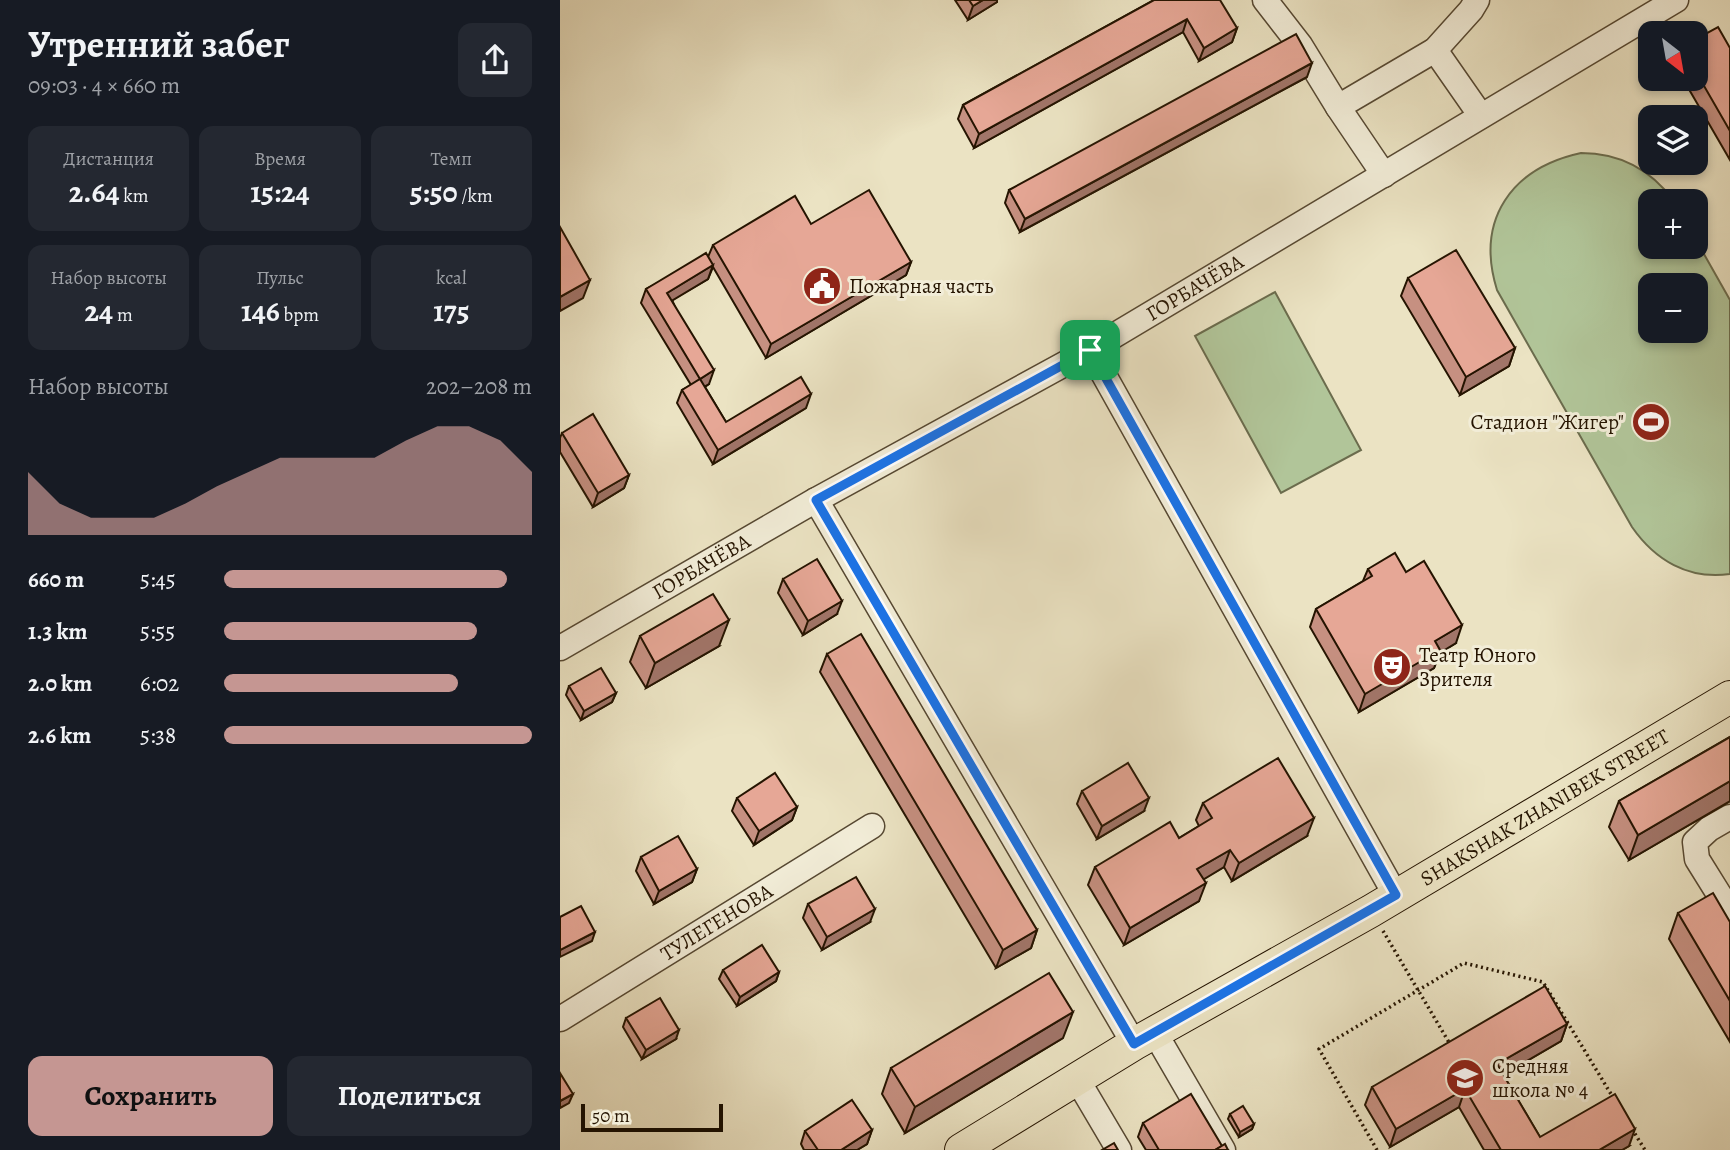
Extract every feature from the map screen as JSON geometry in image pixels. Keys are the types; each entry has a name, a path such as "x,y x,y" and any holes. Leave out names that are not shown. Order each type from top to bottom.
{"main road":[{"name":"SHAKSHAK ZHANIBEK STREET","path":"961,1150 1077,1079 1384,903 1730,697"}],"street":[{"path":"1265,0 1294,35 1384,175"},
{"path":"1338,107 1435,50 1477,0"},
{"name":"ГОРБАЧЁВА","path":"560,648 816,500 1090,350 1676,0"},
{"path":"1435,50 1481,116"},
{"path":"1090,350 1384,903"},
{"path":"816,500 1145,1039 1223,1150"},
{"path":"1730,817 1709,829 1695,842 1697,859 1730,912"},
{"name":"ТУЛЕГЕНОВА","path":"560,1018 872,826"},
{"path":"1077,1079 1119,1150"}],"path":[{"path":"1384,903 1418,990 1455,1053"},
{"path":"1377,1150 1319,1049 1464,963 1543,982 1618,1105"},
{"path":"1631,1128 1645,1150"}],"green space":[{"name":"Стадион \"Жигер\"","path":"1581,153 1609,156 1638,168 1638,175 1649,175 1664,189 1638,189 1638,259 1707,259 1730,300 1730,574 1700,574 1674,565 1641,539 1497,290 1491,264 1491,241 1496,219 1505,200 1518,184 1557,160"},
{"path":"1275,292 1361,450 1281,493 1195,336"}],"building":[{"path":"969,0 983,0 973,6"},
{"path":"1154,0 1220,0 1237,28 1204,48 1187,19 979,134 963,105"},
{"path":"1718,27 1730,48 1730,131 1707,91 1708,32"},
{"path":"1296,34 1312,63 1025,219 1009,190"},
{"path":"869,190 911,262 771,344 713,245 795,196 811,224"},
{"path":"560,227 590,280 560,297"},
{"path":"1456,250 1515,348 1466,377 1408,278"},
{"path":"706,253 713,265 667,293 714,370 700,379 646,289"},
{"path":"801,377 811,394 718,450 682,390 700,379 726,422"},
{"path":"593,414 629,475 598,493 562,433"},
{"path":"1395,553 1406,572 1424,561 1462,625 1435,641 1440,650 1365,694 1316,609 1372,576 1368,569"},
{"path":"817,559 842,601 808,621 783,579"},
{"path":"713,594 729,620 655,663 640,636"},
{"path":"861,634 1037,930 1003,950 827,654"},
{"path":"601,668 616,693 584,711 569,686"},
{"path":"1730,737 1730,781 1638,835 1619,801"},
{"path":"1278,758 1314,818 1239,863 1230,850 1197,869 1206,883 1130,928 1095,867 1170,822 1179,838 1212,818 1203,803"},
{"path":"1128,763 1149,798 1102,826 1082,791"},
{"path":"775,773 797,807 759,831 737,798"},
{"path":"678,836 697,869 659,891 641,857"},
{"path":"856,877 875,909 827,937 808,904"},
{"path":"1713,893 1730,922 1730,1001 1678,913"},
{"path":"581,906 595,932 560,950 560,917"},
{"path":"762,945 779,972 740,997 723,970"},
{"path":"1049,973 1073,1012 915,1107 891,1068"},
{"path":"1545,986 1567,1024 1497,1064 1540,1137 1615,1094 1635,1129 1599,1150 1501,1150 1465,1089 1396,1129 1372,1087"},
{"path":"660,998 679,1030 646,1050 626,1018"},
{"path":"560,1073 573,1094 560,1101"},
{"path":"1191,1094 1222,1146 1215,1150 1159,1150 1143,1123"},
{"path":"852,1100 872,1130 841,1150 818,1150 805,1131"},
{"path":"1243,1106 1254,1124 1240,1132 1230,1114"},
{"path":"1114,1143 1118,1150 1102,1150"},
{"path":"1225,1144 1228,1150 1215,1150"}],"place":[{"name":"Пожарная часть","path":"822,286"},
{"name":"Стадион \"Жигер\"","path":"1651,422"},
{"name":"Театр Юного Зрителя","path":"1392,667"},
{"name":"Средняя школа № 4","path":"1465,1078"}],"route":[{"path":"1090,350 1396,895 1134,1044 816,500 1090,350"}]}
